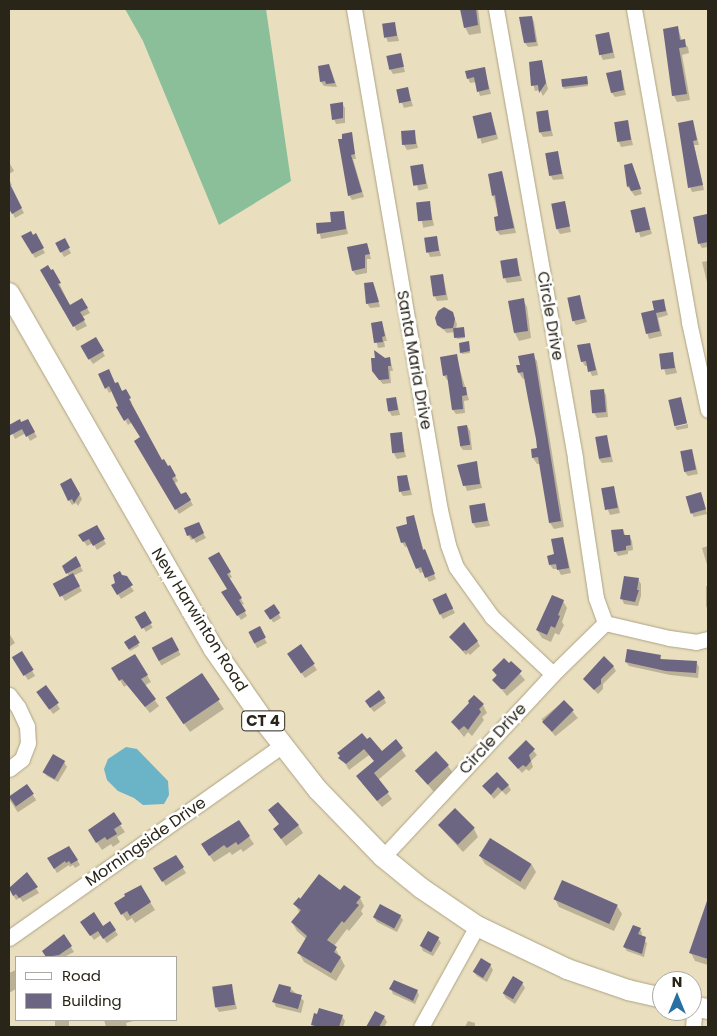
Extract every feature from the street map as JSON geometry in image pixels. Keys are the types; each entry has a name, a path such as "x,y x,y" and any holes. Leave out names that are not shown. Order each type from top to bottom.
{"main road":[{"name":"New Harwinton Road","path":"9,293 213,648 318,790 383,856 421,888 476,926 567,969 628,990 652,996"}],"street":[{"name":"Santa Maria Drive","path":"354,9 440,510 448,545 456,567 492,617 553,674"},
{"name":"Circle Drive","path":"383,856 553,674 605,623 596,598 573,450 496,9"},
{"path":"634,9 689,322 708,410"},
{"path":"605,623 669,638 696,642 708,639"},
{"path":"9,695 18,707 27,726 28,743 22,759 9,769"},
{"name":"Morningside Drive","path":"9,938 283,745"},
{"path":"421,1027 476,926"}],"green space":[{"path":"125,9 266,9 291,181 219,225 143,41"}],"water":[{"path":"126,747 137,749 168,781 169,795 164,804 143,805 134,798 118,791 107,780 104,769 108,759"}],"building":[{"path":"460,9 476,9 478,25 464,28"},
{"path":"532,16 536,42 524,43 519,17"},
{"path":"395,22 397,36 384,38 382,24"},
{"path":"678,26 680,40 685,39 686,47 679,48 687,94 672,96 663,29"},
{"path":"609,32 613,53 599,55 595,35"},
{"path":"401,53 404,67 389,70 386,56"},
{"path":"542,60 546,83 539,93 538,85 531,86 529,62"},
{"path":"329,64 335,83 326,84 325,81 320,82 318,66"},
{"path":"485,67 489,89 477,92 474,77 467,79 465,71"},
{"path":"621,70 624,90 611,93 606,73"},
{"path":"587,76 588,84 562,87 561,79"},
{"path":"408,87 411,101 399,103 396,89"},
{"path":"343,102 343,118 332,120 330,104"},
{"path":"548,110 551,131 539,132 536,112"},
{"path":"491,112 496,134 478,139 472,116"},
{"path":"628,120 631,140 617,142 614,122"},
{"path":"693,120 697,140 693,141 703,185 688,188 678,123"},
{"path":"415,130 416,144 402,145 401,131"},
{"path":"352,132 355,154 351,155 362,192 348,196 338,139 342,139 342,134"},
{"path":"558,151 562,174 549,176 545,153"},
{"path":"632,163 641,189 631,191 629,186 627,187 624,165"},
{"path":"423,164 426,184 413,186 410,166"},
{"path":"502,171 514,228 496,231 494,217 498,216 495,195 492,196 488,174"},
{"path":"9,182 22,208 12,214 9,209"},
{"path":"430,201 432,220 418,221 416,202"},
{"path":"565,201 570,227 556,229 551,204"},
{"path":"645,207 650,229 636,233 630,210"},
{"path":"344,211 346,229 317,234 316,223 331,222 330,212"},
{"path":"707,214 708,242 698,244 693,217"},
{"path":"31,231 33,235 36,233 44,248 32,254 21,236"},
{"path":"437,236 439,251 426,253 424,238"},
{"path":"65,238 70,248 60,253 55,243"},
{"path":"367,243 370,254 365,255 365,268 352,271 347,247"},
{"path":"517,258 520,276 503,278 500,261"},
{"path":"48,265 51,270 53,269 61,283 58,284 70,305 82,298 88,308 80,312 85,320 73,327 40,270"},
{"path":"443,274 446,295 433,297 430,276"},
{"path":"373,282 379,302 366,304 364,283"},
{"path":"580,295 585,318 572,321 567,298"},
{"path":"524,298 528,331 514,333 508,301"},
{"path":"664,299 666,311 656,313 660,331 646,334 641,313 654,310 652,301"},
{"path":"444,307 453,312 455,319 453,328 443,329 437,325 435,318 438,311"},
{"path":"382,321 385,336 382,337 383,342 374,343 371,323"},
{"path":"464,327 465,337 454,338 453,328"},
{"path":"96,337 104,351 88,360 80,346"},
{"path":"469,341 470,351 460,353 459,343"},
{"path":"590,343 596,370 588,372 586,361 581,362 577,345"},
{"path":"374,350 385,358 390,357 391,366 388,366 389,379 379,380 372,371 371,358 375,358"},
{"path":"673,352 675,368 661,370 659,354"},
{"path":"534,353 561,521 549,523 538,457 532,458 531,449 537,448 523,372 518,373 516,365 520,365 518,356"},
{"path":"457,354 463,387 466,387 467,395 462,396 463,409 452,410 447,375 443,376 440,357"},
{"path":"109,369 115,383 118,382 122,391 126,389 131,398 129,399 162,460 164,459 168,466 170,465 176,476 172,478 181,494 186,492 191,500 175,510 134,441 140,437 128,418 124,421 116,407 118,406 109,386 105,389 98,374"},
{"path":"604,389 606,412 592,413 590,390"},
{"path":"396,397 398,410 388,411 386,399"},
{"path":"681,397 687,423 674,426 668,400"},
{"path":"20,419 21,422 28,419 35,432 26,437 22,429 9,436 9,425"},
{"path":"467,425 470,445 460,446 457,427"},
{"path":"402,432 404,452 392,453 390,433"},
{"path":"607,435 611,457 599,459 595,437"},
{"path":"692,449 696,470 684,472 680,451"},
{"path":"477,461 480,484 463,486 457,465"},
{"path":"407,475 410,490 399,492 397,476"},
{"path":"71,478 80,494 74,503 72,499 68,501 60,484"},
{"path":"614,486 618,508 605,510 601,488"},
{"path":"701,492 706,509 691,514 686,496"},
{"path":"485,503 488,521 472,523 469,506"},
{"path":"414,515 423,550 425,549 435,574 425,578 421,567 416,569 405,542 401,543 396,527 407,524 406,517"},
{"path":"199,522 204,533 193,539 190,535 187,536 184,528"},
{"path":"97,525 105,539 93,546 89,539 83,542 78,535"},
{"path":"623,529 624,535 630,535 631,545 626,546 626,550 614,552 611,530"},
{"path":"563,537 569,568 557,570 556,564 549,565 547,556 554,554 551,539"},
{"path":"219,552 231,572 227,574 242,598 239,600 246,611 237,616 221,592 227,589 208,558"},
{"path":"76,556 81,566 66,574 62,566"},
{"path":"120,571 122,575 127,576 133,585 117,595 111,585 115,583 113,575"},
{"path":"73,573 80,586 60,597 53,584"},
{"path":"624,576 639,578 637,590 639,590 635,602 620,599"},
{"path":"446,593 453,608 440,615 432,599"},
{"path":"552,595 564,600 555,628 551,626 547,635 536,630"},
{"path":"274,604 280,613 270,620 264,611"},
{"path":"145,611 152,623 142,629 135,617"},
{"path":"464,622 478,641 466,651 463,651 449,637"},
{"path":"260,626 266,638 254,643 248,632"},
{"path":"135,635 140,643 129,650 124,642"},
{"path":"172,637 179,650 159,661 152,648"},
{"path":"301,644 315,664 301,673 287,654"},
{"path":"627,649 661,655 660,659 697,661 696,673 666,671 625,662"},
{"path":"22,651 34,670 23,676 12,657"},
{"path":"135,654 148,675 141,679 156,699 145,707 122,679 119,681 111,668"},
{"path":"604,656 614,666 601,679 601,684 594,690 583,679"},
{"path":"504,658 509,663 511,661 522,671 505,689 501,689 492,680 497,675 492,670"},
{"path":"202,673 220,700 183,724 166,698"},
{"path":"46,685 59,703 49,710 36,692"},
{"path":"379,690 385,698 370,708 365,701"},
{"path":"474,695 484,704 479,709 481,712 468,730 464,726 459,730 451,722"},
{"path":"564,700 574,710 552,732 542,722"},
{"path":"362,733 367,739 370,737 382,751 396,739 403,748 374,773 389,792 377,801 356,776 374,761 364,749 346,764 338,758 340,756 337,753"},
{"path":"526,740 535,749 529,755 531,761 526,767 523,765 518,769 508,758"},
{"path":"436,751 449,765 428,785 415,771"},
{"path":"53,754 65,761 55,779 42,772"},
{"path":"497,772 509,785 502,791 498,787 491,795 482,786"},
{"path":"27,784 34,794 16,806 9,797"},
{"path":"278,802 299,825 281,839 273,829 279,824 268,810"},
{"path":"455,808 475,828 458,845 438,825"},
{"path":"114,812 122,824 114,829 117,834 107,840 105,837 96,843 88,830"},
{"path":"239,820 250,836 238,845 236,842 227,848 224,845 209,856 201,844"},
{"path":"490,838 532,864 520,882 479,856"},
{"path":"69,846 78,860 71,864 69,861 66,863 65,861 54,869 47,858"},
{"path":"176,855 184,867 162,882 153,868"},
{"path":"27,872 38,887 19,898 16,894 13,896 9,888"},
{"path":"319,874 340,890 344,885 361,897 356,903 359,905 344,923 342,921 327,940 337,947 334,952 341,957 331,973 297,953 307,936 291,922 301,910 293,904 299,897 300,899"},
{"path":"562,880 618,905 609,924 553,899"},
{"path":"141,885 151,902 130,916 127,911 121,915 114,903 125,896 124,894"},
{"path":"708,901 708,959 689,953"},
{"path":"380,904 401,915 394,929 373,917"},
{"path":"94,912 103,926 110,921 116,930 103,939 98,931 90,936 80,922"},
{"path":"633,925 641,928 638,934 646,937 642,954 623,947"},
{"path":"428,931 439,937 431,952 420,946"},
{"path":"64,934 72,946 59,955 45,956 42,951"},
{"path":"481,958 491,964 483,978 473,972"},
{"path":"513,976 523,982 513,999 503,993"},
{"path":"394,980 418,990 413,1001 389,989"},
{"path":"232,984 235,1005 215,1008 212,987"},
{"path":"279,984 291,987 290,992 302,995 298,1009 272,1002"},
{"path":"319,1008 343,1015 339,1027 311,1025 314,1013 317,1014"},
{"path":"375,1011 385,1016 379,1027 366,1027"}]}
